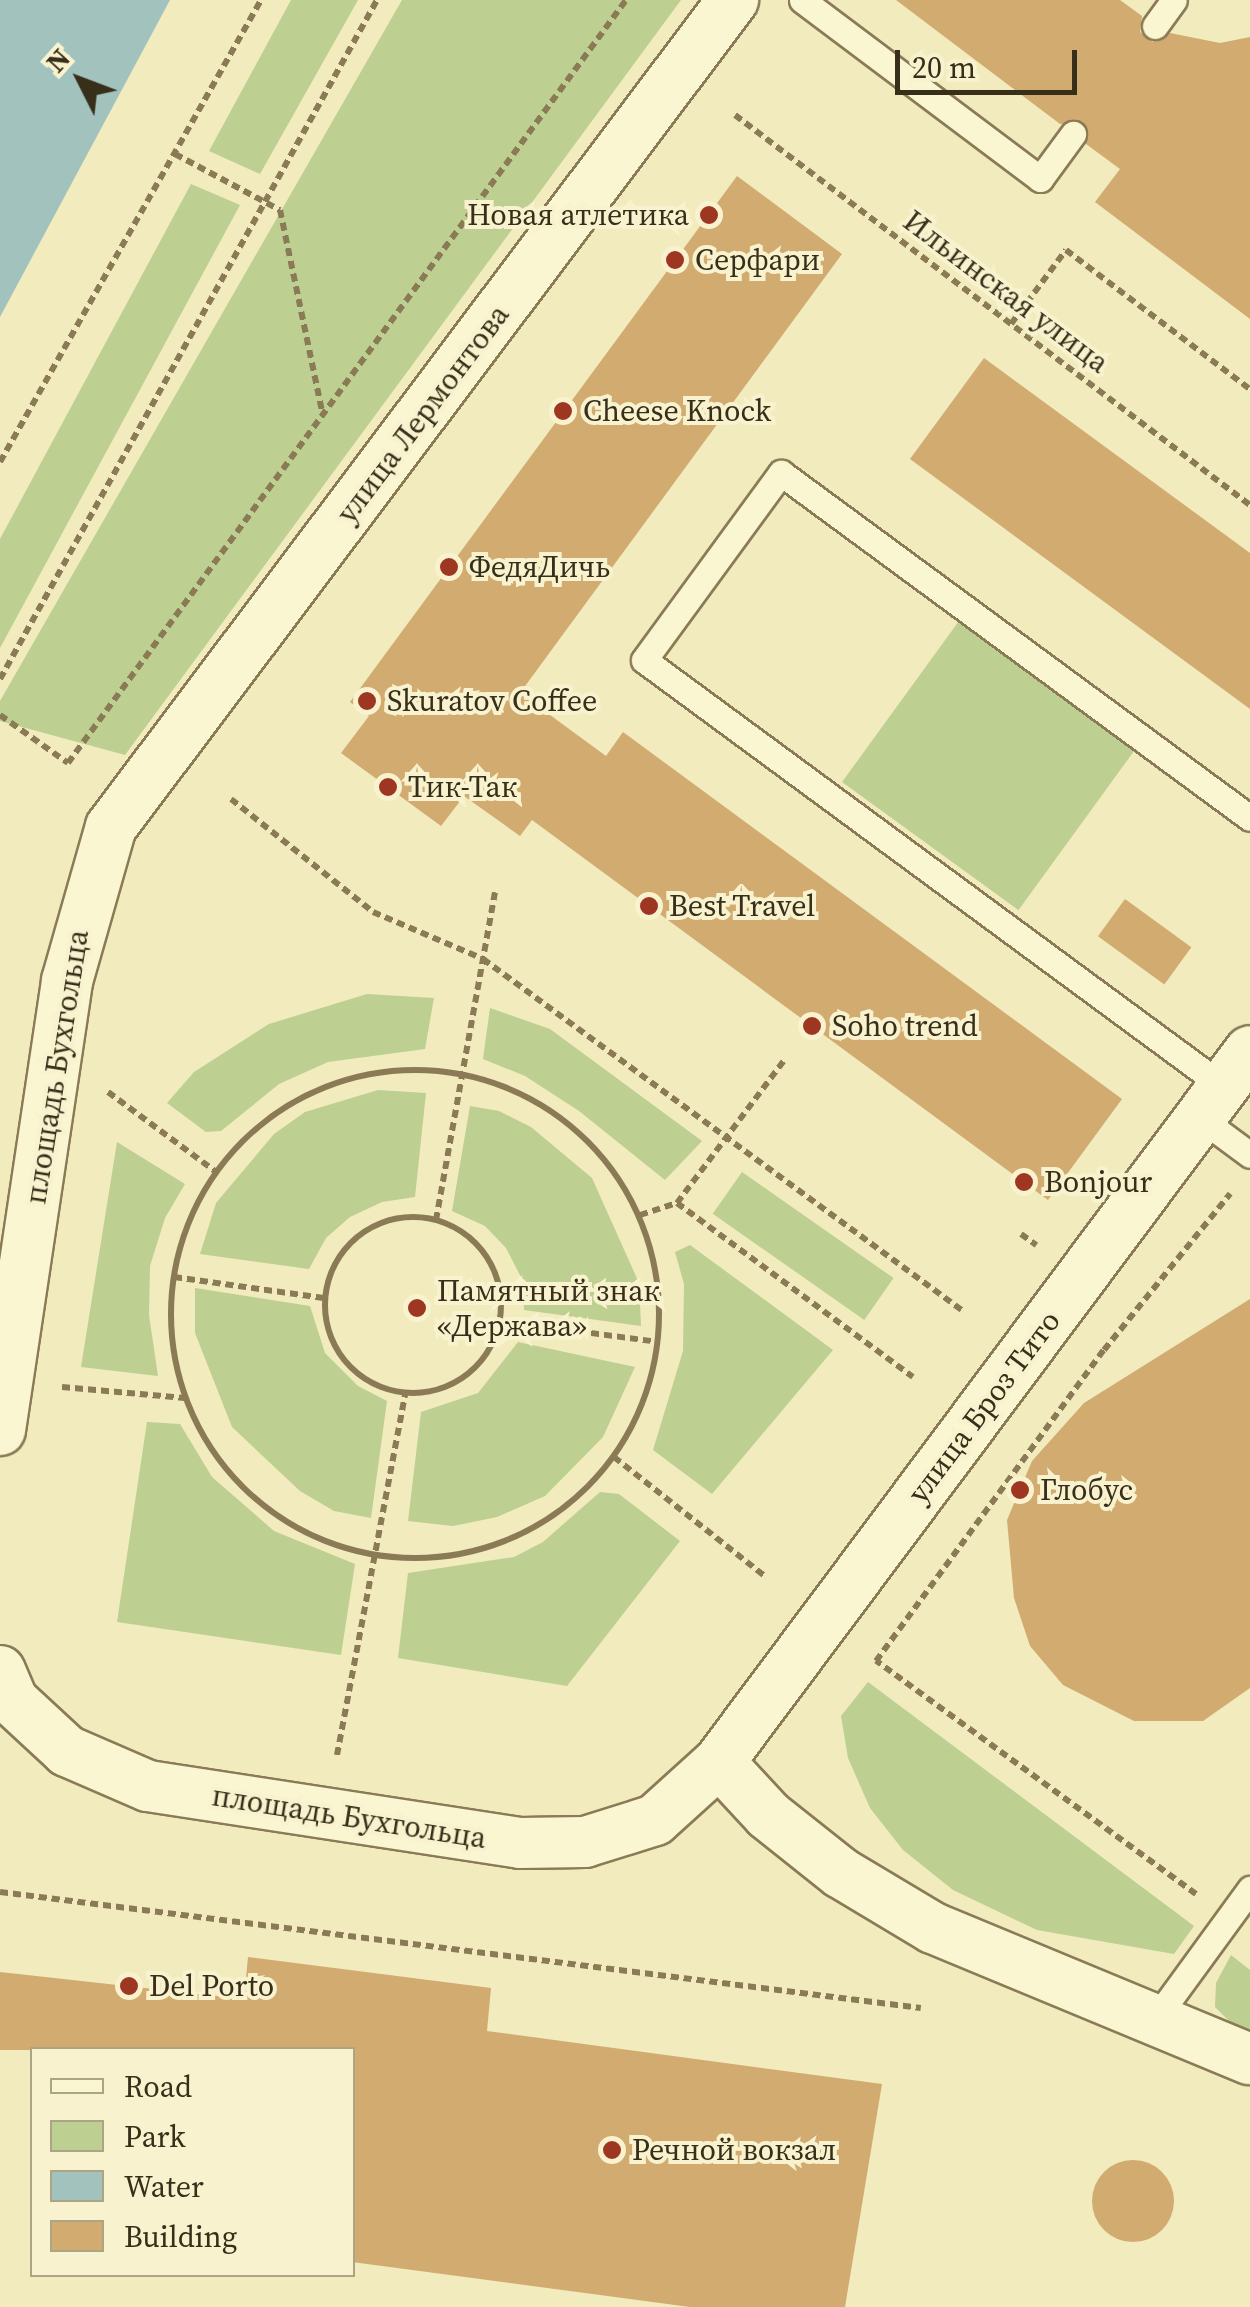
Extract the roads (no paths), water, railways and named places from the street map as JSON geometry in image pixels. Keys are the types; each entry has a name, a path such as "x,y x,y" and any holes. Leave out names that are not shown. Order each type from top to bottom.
{"street":[{"name":"улица Лермонтова","path":"112,827 733,0"},
{"name":"площадь Бухгольца","path":"0,1430 67,981 112,827"},
{"name":"улица Броз Тито","path":"718,1762 1224,1085"},
{"name":"площадь Бухгольца","path":"0,1671 13,1701 67,1750 148,1786 520,1843 585,1842 656,1820 718,1762"},
{"path":"718,1762 768,1815 841,1873 902,1910 1153,2022 1250,2058"}],"lane":[{"path":"802,0 1040,179 1074,134"},
{"path":"1154,26 1174,0"},
{"path":"1250,818 781,473 644,660 1224,1085 1250,1155"},
{"path":"1153,2022 1250,1888"}],"water":[{"path":"0,0 170,0 0,317"}],"place":[{"name":"Новая атлетика","path":"709,215"},
{"name":"Серфари","path":"675,260"},
{"name":"Cheese Knock","path":"563,411"},
{"name":"ФедяДичь","path":"449,567"},
{"name":"Skuratov Coffee","path":"367,701"},
{"name":"Тик-Так","path":"388,787"},
{"name":"Best Travel","path":"649,906"},
{"name":"Soho trend","path":"812,1026"},
{"name":"Bonjour","path":"1024,1182"},
{"name":"Памятный знак «Держава»","path":"417,1308"},
{"name":"Глобус","path":"1020,1490"},
{"name":"Del Porto","path":"129,1986"},
{"name":"Речной вокзал","path":"612,2150"}]}
